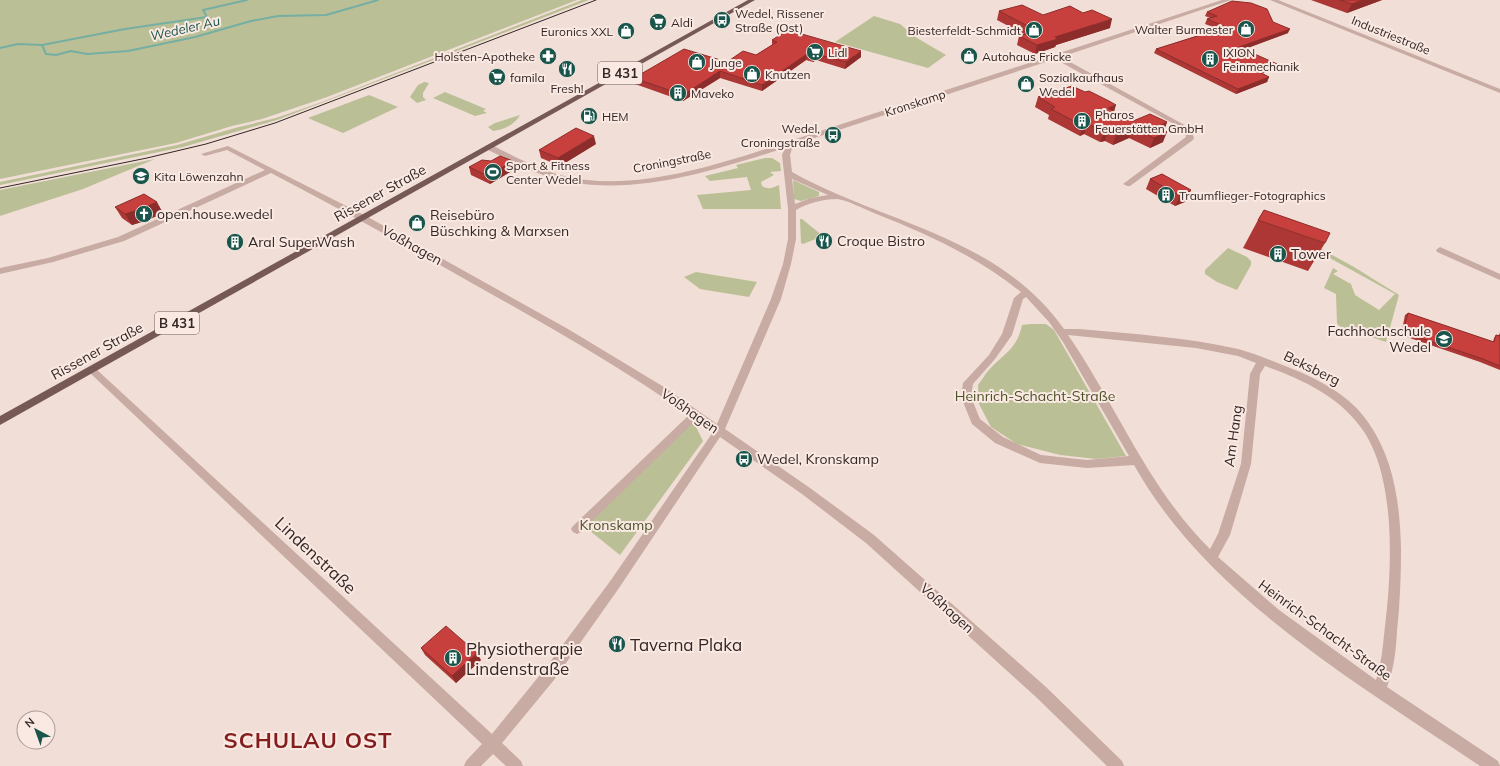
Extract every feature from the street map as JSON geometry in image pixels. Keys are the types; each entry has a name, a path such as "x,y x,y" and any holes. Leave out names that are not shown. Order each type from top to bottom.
{"main road":[{"name":"Rissener Straße","path":"0,421 752,0"}],"street":[{"name":"Kronskamp","path":"790,144 1228,0"},
{"name":"Industriestraße","path":"1273,0 1500,91"},
{"path":"1056,56 1186,128 1190,138 1127,184"},
{"name":"Croningstraße","path":"489,147 545,174 566,179 591,182 648,180 685,173 790,144"},
{"path":"471,766 492,744 549,675 615,584 719,431 782,282 792,239 792,209 786,155 790,144"},
{"name":"Voßhagen","path":"205,154 228,148 271,170 363,218 565,331 660,390 831,508 870,539 1041,692 1117,766"},
{"path":"758,154 773,154 787,160"},
{"path":"0,271 50,260 121,239 271,170"},
{"name":"Heinrich-Schacht-Straße","path":"788,172 800,180 838,197 884,214 963,249 998,269 1026,292 1063,332 1158,496 1184,528 1212,558 1243,588 1277,617 1379,690 1493,766"},
{"name":"Heinrich-Schacht-Straße","path":"792,209 816,198 838,197"},
{"path":"1440,250 1500,277"},
{"path":"1026,292 1019,298 1007,335 992,357 968,383 966,397 976,421 999,440 1040,458 1087,464 1137,460"},
{"name":"Beksberg","path":"1063,332 1079,332 1205,346 1238,352 1300,375 1324,388 1337,397 1361,420 1372,437 1382,459 1389,483 1395,537 1396,588 1386,673 1379,690"},
{"name":"Am Hang","path":"1212,558 1224,535 1246,464 1255,374 1262,362"},
{"name":"Lindenstraße","path":"92,370 516,766"},
{"path":"577,529 695,414"}],"green space":[{"path":"0,0 577,0 327,97 262,119 232,126 176,143 0,179"},
{"path":"582,0 589,0 277,120 183,147 0,185 0,182 177,145 276,118 322,102"},
{"path":"874,16 900,24 917,38 946,55 928,68 835,42"},
{"path":"424,82 429,83 423,93 423,97 426,100 417,103 410,97 418,85"},
{"path":"445,92 486,109 483,111 487,113 475,116 433,98"},
{"path":"369,95 398,107 343,133 308,118"},
{"path":"520,115 515,122 504,128 493,131 488,127 495,123"},
{"path":"765,158 772,158 780,163 781,171 770,172 774,175 761,182 762,186 767,188 772,188 779,185 781,209 703,209 697,195 751,190 747,177 710,181 705,176 738,168 736,165"},
{"path":"155,159 83,189 0,216 0,190"},
{"path":"793,180 819,192 819,196 801,201 794,199"},
{"path":"800,219 823,236 803,244 801,243"},
{"path":"1276,224 1354,267 1399,295 1386,342 1339,326 1337,323 1336,294 1324,288 1333,268 1338,271 1333,274 1351,284 1355,295 1379,310 1395,294 1308,246"},
{"path":"1228,248 1247,257 1251,261 1251,265 1237,290 1217,282 1205,274 1205,270"},
{"path":"696,272 757,282 749,297 700,289 684,277"},
{"name":"Heinrich-Schacht-Straße","path":"1046,324 1054,330 1126,456 1096,459 1060,455 1017,444 991,427 979,404 978,385 995,364 1013,346 1020,333 1022,325"},
{"name":"Kronskamp","path":"690,422 696,427 703,441 620,555 585,527"}],"building":[{"path":"1340,0 1363,0 1352,4"},
{"path":"1232,1 1251,3 1267,9 1273,22 1290,29 1239,47 1277,64 1257,71 1269,77 1238,89 1156,49 1226,27 1207,19 1217,16 1207,12"},
{"path":"1022,5 1043,15 1070,6 1083,13 1092,10 1112,19 1055,37 1058,39 1037,45 1019,36 1037,31 999,11"},
{"path":"788,30 861,51 846,62 816,54 813,56 807,54 762,85 720,71 683,95 634,78 684,49 727,62 743,51 756,55 777,42 772,40"},
{"path":"1072,86 1085,92 1089,91 1116,105 1108,108 1133,121 1150,114 1167,122 1157,127 1167,132 1154,138 1133,127 1116,135 1108,130 1104,132 1088,124 1083,126 1051,109 1055,107 1038,97"},
{"path":"576,128 594,136 558,158 539,150"},
{"path":"500,156 513,161 488,176 469,167 482,160 491,161"},
{"path":"1162,174 1191,190 1180,196 1150,179"},
{"path":"144,194 157,202 125,214 115,207"},
{"path":"1264,210 1330,233 1325,243 1258,220"},
{"path":"1408,313 1494,342 1496,335 1500,336 1500,366 1403,332"},
{"name":"Physiotherapie Lindenstraße","path":"446,626 477,653 452,676 421,648"}],"waterway":[{"path":"42,45 125,29 207,17 203,10 247,0"},
{"name":"Wedeler Au","path":"42,45 46,54 56,55 71,51 87,54 128,51 195,37 251,21 278,16 326,15 378,0"},
{"name":"Wedeler Au","path":"0,48 18,44 42,45"}],"tram line":[{"path":"0,188 147,158 206,144 275,123 596,0"}],"place":[{"name":"Wedel, Rissener Straße (Ost)","path":"722,20"},
{"name":"Aldi","path":"658,22"},
{"name":"Walter Burmester","path":"1246,29"},
{"name":"Biesterfeldt-Schmidt","path":"1034,30"},
{"name":"Euronics XXL","path":"626,31"},
{"name":"Lidl","path":"815,52"},
{"name":"Holsten-Apotheke","path":"548,56"},
{"name":"Autohaus Fricke","path":"969,56"},
{"name":"IXION Feinmechanik","path":"1210,59"},
{"name":"Junge","path":"697,62"},
{"name":"Fresh!","path":"567,69"},
{"name":"Knutzen","path":"752,74"},
{"name":"famila","path":"497,77"},
{"name":"Sozialkaufhaus Wedel","path":"1026,84"},
{"name":"Maveko","path":"678,93"},
{"name":"HEM","path":"589,116"},
{"name":"Pharos Feuerstätten GmbH","path":"1082,121"},
{"name":"Wedel, Croningstraße","path":"833,135"},
{"name":"Sport & Fitness Center Wedel","path":"493,172"},
{"name":"Kita Löwenzahn","path":"141,176"},
{"name":"Traumflieger-Fotographics","path":"1166,195"},
{"name":"open.house.wedel","path":"144,214"},
{"name":"Reisebüro Büschking & Marxsen","path":"417,223"},
{"name":"Croque Bistro","path":"824,241"},
{"name":"Aral SuperWash","path":"235,242"},
{"name":"Tower","path":"1278,254"},
{"name":"Fachhochschule Wedel","path":"1444,339"},
{"name":"Wedel, Kronskamp","path":"744,459"},
{"name":"Taverna Plaka","path":"617,644"},
{"name":"Physiotherapie Lindenstraße","path":"453,658"}],"district":[{"name":"SCHULAU OST","path":"308,740"}]}
